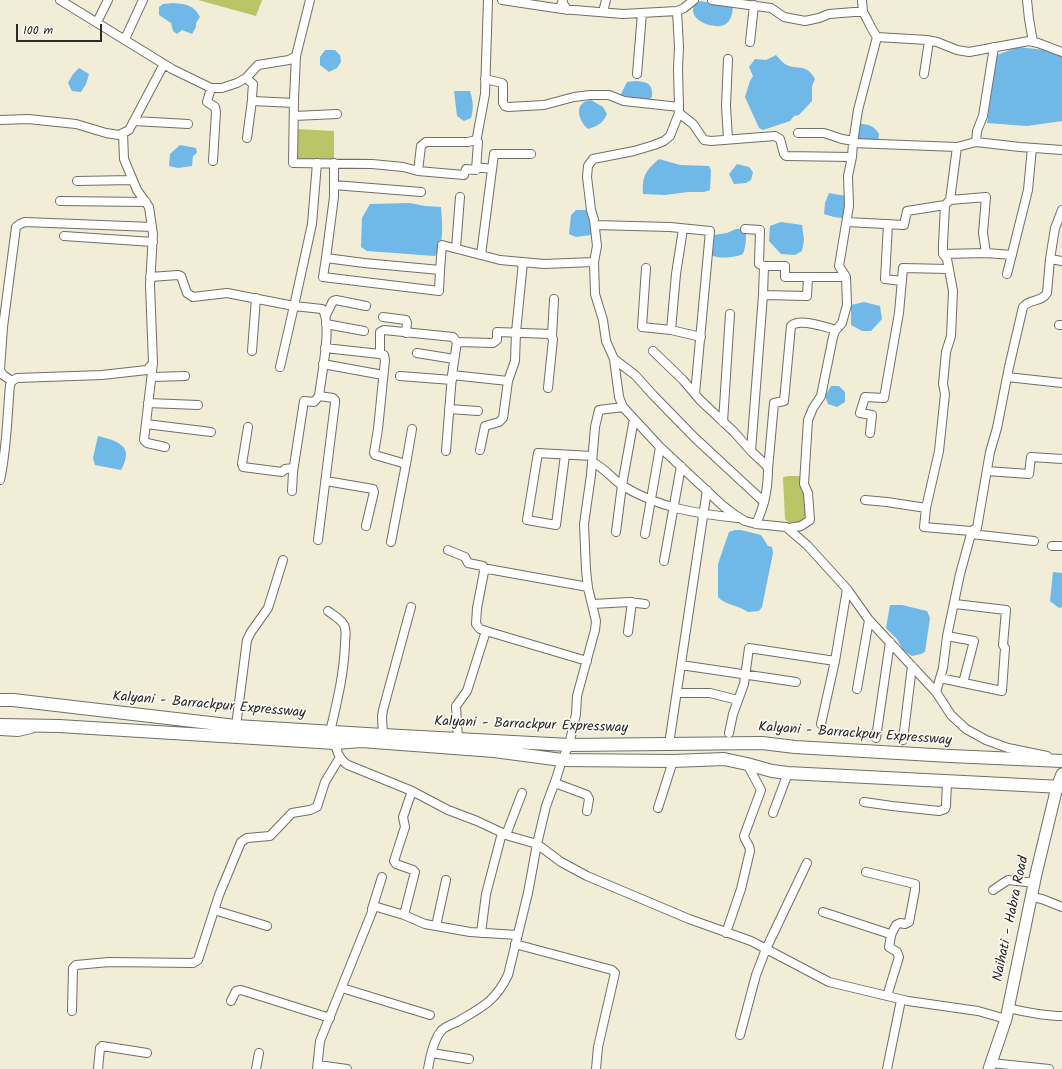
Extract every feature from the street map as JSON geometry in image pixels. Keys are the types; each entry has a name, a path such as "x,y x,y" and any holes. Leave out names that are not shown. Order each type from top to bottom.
{"highway":[{"name":"Kalyani - Barrackpur Expressway","path":"0,700 334,736 383,735 569,745 762,743 795,747 950,756 1062,760"},
{"path":"0,725 334,736 361,741 494,751 562,760 724,760 747,764 772,771 788,773 1060,787"}],"main road":[{"name":"Naihati - Habra Road","path":"990,1066 1006,1019 1035,883 1062,774"}],"street":[{"path":"60,0 164,64 211,88 222,88 237,83 246,78 258,65 289,60 296,56"},
{"path":"97,22 108,0"},
{"path":"125,39 143,0"},
{"path":"310,0 296,56 293,163 334,163 403,167 418,171 464,175 466,169 476,170 478,142 476,140 485,94 488,0"},
{"path":"502,0 567,10 623,14 677,10 684,8 694,0"},
{"path":"563,0 561,5 565,6 567,10"},
{"path":"603,12 606,0"},
{"path":"712,0 771,8 784,17 805,21 829,14 863,12"},
{"path":"862,0 863,12 868,20 871,30 877,37 937,42 957,50 969,52 1029,41 1062,52"},
{"path":"1027,0 1028,19 1032,42"},
{"path":"750,42 754,5"},
{"path":"677,10 679,47 679,110 670,136 664,141 634,151 597,158 591,161 588,166 587,177 597,246 594,262 595,294 603,320 606,342 614,358 618,390 623,407 660,447 722,505 739,518"},
{"path":"637,74 642,13"},
{"path":"565,455 556,525 527,520 538,453 565,455 592,459 604,468 622,486 651,500 674,508 703,514 739,518 756,524 789,528 801,526 810,520 808,493 804,484 808,420 813,408 821,396 833,337 835,331 842,323 847,304 846,278 839,266 849,206 848,176 858,110 877,37"},
{"path":"924,74 929,41"},
{"path":"976,142 977,131 983,116 994,48"},
{"path":"728,59 726,106 728,139"},
{"path":"0,120 28,119 76,124 119,136 129,130 164,64"},
{"path":"246,78 253,84 247,138"},
{"path":"486,79 502,82 503,103 508,107 544,106 574,97 609,95 624,101 679,110 693,124 704,140 711,141 775,136 780,139 784,154 786,156 852,156"},
{"path":"211,88 207,102 215,107 216,112 213,162"},
{"path":"252,100 257,102 294,103"},
{"path":"294,116 337,114"},
{"path":"134,121 188,124"},
{"path":"123,133 124,159 137,190 149,207 153,242 150,277 154,363 144,437 145,441 165,447"},
{"path":"798,133 824,133 854,142 957,147 976,142 1062,150"},
{"path":"418,171 421,146 426,142 468,142 476,140"},
{"path":"957,147 943,224 943,254 947,259 952,291 951,336 946,352 943,384 945,394 938,458 926,508 924,527 1034,541"},
{"path":"1007,274 1028,190 1032,148"},
{"path":"480,255 494,154 530,154"},
{"path":"280,367 312,224 317,163"},
{"path":"334,163 334,197 323,277 438,291 442,245 500,260 544,264 594,262"},
{"path":"476,167 492,169"},
{"path":"77,180 132,180"},
{"path":"334,185 421,192"},
{"path":"456,248 460,197"},
{"path":"847,222 904,225 907,211 948,202 986,197 983,233 986,253"},
{"path":"60,202 146,202"},
{"path":"936,692 943,668 947,636 955,604 960,574 971,532 977,528 990,452 998,428 1007,377 1023,307 1030,301 1040,300 1047,294 1050,259 1055,228 1062,210"},
{"path":"12,381 1,375 0,370 3,327 16,227 25,222 152,228"},
{"path":"888,224 885,279 902,281"},
{"path":"595,225 710,231 695,394"},
{"path":"671,330 676,274 683,229"},
{"path":"745,229 760,230 759,264 764,266 786,266 785,277 846,278"},
{"path":"64,236 153,242"},
{"path":"943,254 986,253 1012,255"},
{"path":"326,258 440,270"},
{"path":"1050,259 1062,261"},
{"path":"480,450 486,426 499,422 503,418 508,381 515,361 516,332 523,262"},
{"path":"751,451 764,266"},
{"path":"646,268 642,327 671,330 701,337"},
{"path":"870,433 872,415 860,413 865,397 884,398 899,313 903,268 948,269"},
{"path":"150,277 178,274 181,276 188,293 192,297 227,294 322,310 326,315"},
{"path":"763,295 807,296 808,277"},
{"path":"252,350 256,298"},
{"path":"548,388 553,339 554,299"},
{"path":"292,491 293,468 304,402 314,402 319,396 325,348 326,315 333,301 336,300 366,306"},
{"path":"723,422 730,314"},
{"path":"383,317 406,320 406,333"},
{"path":"756,524 764,502 768,483 774,403 784,401 791,326 794,323 810,324 833,329 835,331"},
{"path":"326,324 364,331"},
{"path":"380,354 380,332 382,331 453,337 457,342 452,378 446,451"},
{"path":"457,342 493,343 497,340 497,332 550,334 552,336"},
{"path":"325,348 384,355 385,358 378,428 374,453 375,455 406,464"},
{"path":"653,351 734,432 768,467 768,469"},
{"path":"417,352 454,359"},
{"path":"614,358 636,375 653,395 695,438 764,502"},
{"path":"0,480 7,431 10,385 12,381 16,378 60,378 147,370 154,363"},
{"path":"323,364 383,375"},
{"path":"152,377 185,376"},
{"path":"400,376 508,381"},
{"path":"1007,377 1062,383"},
{"path":"318,540 335,403 333,398 319,396"},
{"path":"148,403 198,405"},
{"path":"428,1069 435,1041 442,1030 484,1006 496,996 508,975 528,893 546,806 562,760 569,745 576,714 577,696 595,630 596,621 588,587 584,524 595,427 599,410 623,407"},
{"path":"450,409 478,410"},
{"path":"616,532 622,486 634,419"},
{"path":"146,424 211,432"},
{"path":"248,426 242,464 243,467 282,472 285,469 293,468"},
{"path":"391,542 412,429"},
{"path":"645,534 660,447"},
{"path":"987,471 1029,474 1031,457 1062,459"},
{"path":"664,561 681,466"},
{"path":"326,481 373,489 374,492 366,526"},
{"path":"669,744 707,490"},
{"path":"865,500 926,508"},
{"path":"789,528 807,545 847,589 869,620 936,692 951,715 966,729 986,740 1008,748 1062,760"},
{"path":"1052,546 1062,546"},
{"path":"448,550 465,557 468,563 483,566 484,572 477,608 476,624 480,629 587,661"},
{"path":"236,726 247,640 268,608 283,560"},
{"path":"484,572 488,569 588,587"},
{"path":"821,724 835,661 847,589"},
{"path":"593,604 632,602 645,604"},
{"path":"628,632 632,602"},
{"path":"940,678 1002,692 1005,648 1003,645 1006,610 955,604"},
{"path":"383,735 383,710 411,607"},
{"path":"328,611 344,625 346,631 343,677 334,736 343,762 412,791 448,810 477,821 504,834 537,844 560,862 587,876 659,907 751,942 828,982 901,1000 978,1011 1006,1019"},
{"path":"857,689 869,620"},
{"path":"458,739 456,706 467,691 486,631"},
{"path":"947,636 974,641 963,683"},
{"path":"876,738 890,642"},
{"path":"729,733 733,714 744,684 749,648 835,661"},
{"path":"681,665 796,682"},
{"path":"903,740 912,666"},
{"path":"677,693 710,693 738,700"},
{"path":"0,694 6,694 39,703"},
{"path":"0,731 18,732 44,726"},
{"path":"72,1011 74,966 109,962 196,962 200,957 214,910 241,842 247,838 270,836 292,813 310,810 317,807 325,782 340,757"},
{"path":"658,808 673,761"},
{"path":"726,933 742,889 750,851 750,846 745,840 744,836 761,790 747,764"},
{"path":"773,813 788,773"},
{"path":"864,802 939,811 945,809 946,806 947,781"},
{"path":"555,783 588,795 589,799 587,811"},
{"path":"404,915 415,872 394,862 405,827 403,817 412,791"},
{"path":"481,933 486,894 504,834 522,793"},
{"path":"740,1035 756,975 766,949 807,864"},
{"path":"866,872 915,884 909,922 904,924 900,923 890,935 889,947 897,952 899,957 887,996"},
{"path":"346,1069 318,1067 320,1041 372,909 382,877"},
{"path":"436,926 446,880"},
{"path":"993,890 1008,880 1035,883"},
{"path":"1032,897 1042,899 1062,907"},
{"path":"372,909 377,907 404,915 422,924 516,939 612,970 615,973 598,1046 596,1069"},
{"path":"214,910 267,926"},
{"path":"823,912 888,933 890,935"},
{"path":"342,988 430,1015"},
{"path":"231,1001 236,991 240,990 330,1018"},
{"path":"887,1069 901,1000"},
{"path":"1008,1008 1036,1014 1062,1016"},
{"path":"98,1069 100,1048 102,1046 147,1053"},
{"path":"256,1069 259,1053"},
{"path":"432,1053 469,1058"},
{"path":"990,1066 1049,1069"}],"green space":[{"path":"198,0 262,0 256,16"},
{"path":"296,129 334,131 334,162 292,162"},
{"path":"799,476 803,478 808,518 799,522 789,523 785,519 783,477"}],"water":[{"path":"697,1 733,5 730,19 727,23 718,26 713,26 702,22 694,15 693,10"},
{"path":"173,3 189,6 198,13 200,17 192,34 182,30 177,34 173,31 171,23 159,15 159,7 163,4"},
{"path":"1018,47 1045,50 1062,55 1062,121 1027,126 987,123 997,55"},
{"path":"325,50 335,50 340,55 341,62 337,68 329,72 320,65 320,57"},
{"path":"776,55 785,64 808,70 812,74 815,79 812,86 812,101 799,115 794,116 790,121 763,130 759,128 745,97 753,76 749,67 755,59 766,60"},
{"path":"79,68 89,74 86,84 81,92 72,91 68,83 73,74"},
{"path":"636,81 647,83 651,86 652,97 646,102 619,98 627,82"},
{"path":"454,91 470,91 473,104 471,118 464,121 457,116"},
{"path":"591,100 603,107 607,114 600,124 588,129 581,120 579,108 584,102"},
{"path":"859,124 866,124 875,129 879,134 878,143 859,141 856,137"},
{"path":"180,145 196,148 197,153 193,156 192,166 178,168 169,166 170,154"},
{"path":"659,159 680,165 709,166 711,170 710,190 704,192 688,192 665,195 643,194 644,178 648,170"},
{"path":"737,164 749,167 753,172 751,180 746,183 734,184 729,174"},
{"path":"829,193 846,196 847,214 842,218 824,214 825,203"},
{"path":"410,203 441,207 442,239 435,256 367,251 361,247 362,218 370,204"},
{"path":"576,210 587,210 593,228 591,235 576,237 569,234 571,215"},
{"path":"781,222 802,225 804,240 802,251 795,255 781,254 769,241 770,226"},
{"path":"736,229 745,229 746,242 743,254 727,258 711,255 711,241 713,240 714,235 727,233"},
{"path":"864,302 880,306 882,319 871,331 862,331 851,325 851,305"},
{"path":"831,386 839,386 845,392 845,402 837,407 828,404 825,396"},
{"path":"98,436 118,443 125,450 125,462 121,470 95,465 93,458"},
{"path":"735,530 761,535 768,546 772,547 773,553 762,607 759,611 748,612 724,602 718,597 718,564 729,532"},
{"path":"1053,572 1062,573 1062,607 1059,608 1050,601"},
{"path":"890,605 902,605 927,611 930,618 925,652 912,656 903,650 897,639 886,628"}]}
